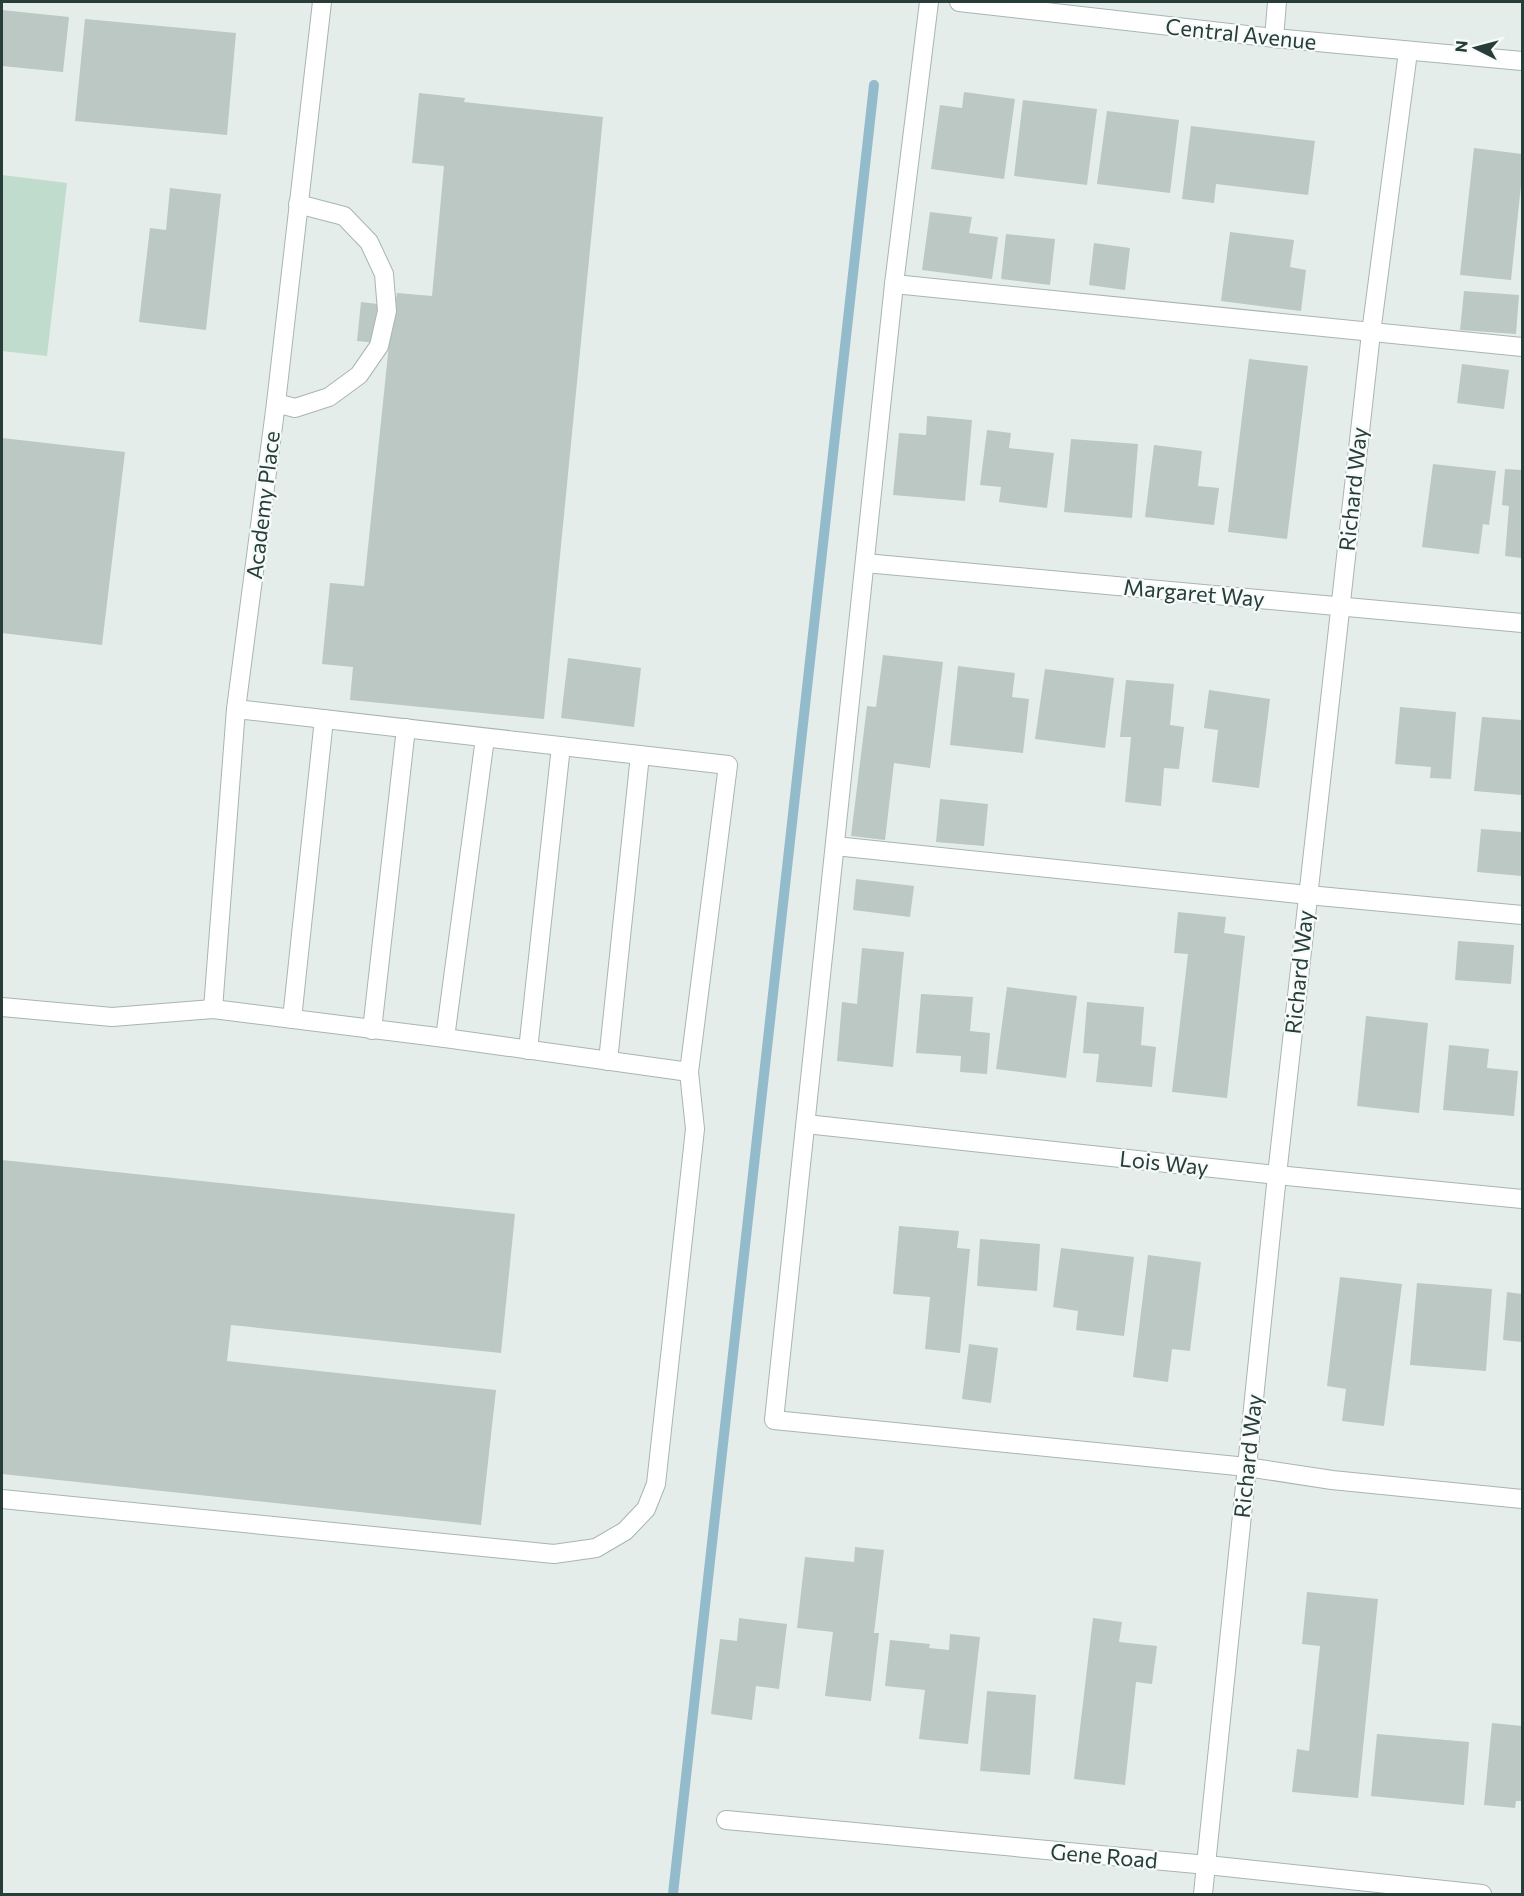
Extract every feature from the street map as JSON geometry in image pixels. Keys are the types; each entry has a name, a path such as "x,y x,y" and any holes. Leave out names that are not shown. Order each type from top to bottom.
{"street":[{"name":"Academy Place","path":"213,1009 236,709 276,403 322,2"},
{"path":"929,2 894,284 774,1420 1247,1467 1332,1480 1522,1499"},
{"name":"Central Avenue","path":"959,2 1274,38 1522,61"},
{"path":"1274,38 1277,2"},
{"name":"Richard Way","path":"1203,1894 1276,1175 1371,333 1408,51"},
{"path":"276,403 295,408 329,397 358,375 379,346 387,310 384,274 369,242 344,216 298,204"},
{"path":"894,284 1522,347"},
{"name":"Margaret Way","path":"865,563 1522,624"},
{"path":"2,1499 554,1554 596,1548 625,1530 646,1509 656,1484 695,1129 689,1072 728,765 236,709"},
{"path":"292,1019 324,719"},
{"path":"372,1030 406,728"},
{"path":"445,1038 485,738"},
{"path":"528,1050 561,746"},
{"path":"608,1061 640,755"},
{"path":"835,846 1308,896 1522,915"},
{"path":"2,1007 112,1017 213,1009 689,1072"},
{"name":"Lois Way","path":"806,1124 1522,1199"},
{"name":"Gene Road","path":"726,1820 1207,1865 1482,1894"}],"green space":[{"path":"2,175 67,183 47,356 2,351"}],"building":[{"path":"2,10 69,17 63,72 2,66"},
{"path":"85,19 236,33 227,135 75,121"},
{"path":"964,92 1015,99 1004,179 931,169 940,105 962,108"},
{"path":"419,93 465,98 464,102 603,117 544,719 350,700 353,667 322,664 330,583 364,586 389,344 357,341 361,302 395,306 397,293 432,296 444,166 412,163"},
{"path":"1023,100 1097,109 1087,185 1014,176"},
{"path":"1107,111 1179,120 1170,193 1097,184"},
{"path":"1191,126 1315,141 1308,195 1216,184 1214,203 1182,199"},
{"path":"1474,148 1522,154 1522,176 1511,280 1460,275"},
{"path":"170,188 221,194 206,330 139,322 150,228 166,230"},
{"path":"930,212 972,217 969,233 998,237 992,279 922,270"},
{"path":"1230,232 1294,240 1290,267 1306,270 1301,311 1221,301"},
{"path":"1006,234 1055,239 1050,285 1001,279"},
{"path":"1094,243 1130,248 1125,290 1089,285"},
{"path":"1464,291 1519,295 1516,334 1460,330"},
{"path":"1249,359 1308,366 1287,539 1228,532"},
{"path":"1462,364 1509,370 1504,409 1457,403"},
{"path":"927,416 972,420 965,501 893,495 899,433 926,435"},
{"path":"987,430 1011,433 1009,448 1054,453 1047,508 999,502 1001,487 980,485"},
{"path":"2,438 125,452 102,645 2,633"},
{"path":"1071,439 1138,444 1132,518 1064,512"},
{"path":"1154,445 1202,451 1198,486 1219,488 1214,525 1145,517"},
{"path":"1433,464 1496,471 1489,525 1483,524 1479,554 1422,547"},
{"path":"1505,469 1522,470 1522,558 1505,556 1509,506 1502,505"},
{"path":"883,655 943,662 930,768 894,763 885,840 851,836 867,706 876,707"},
{"path":"568,658 641,668 634,727 561,718"},
{"path":"958,666 1015,673 1012,697 1029,699 1023,753 950,745"},
{"path":"1045,669 1114,678 1105,748 1035,739"},
{"path":"1126,680 1174,684 1170,725 1184,727 1179,769 1164,768 1161,806 1125,802 1131,737 1120,737"},
{"path":"1209,690 1270,699 1259,788 1212,782 1218,730 1204,728"},
{"path":"1400,707 1456,712 1451,779 1430,778 1431,767 1395,764"},
{"path":"1482,717 1522,720 1522,795 1474,791"},
{"path":"940,799 988,804 984,846 936,842"},
{"path":"1481,829 1522,832 1522,876 1477,872"},
{"path":"856,879 914,886 910,917 853,910"},
{"path":"1178,912 1226,917 1224,933 1245,936 1227,1098 1172,1092 1188,954 1174,953"},
{"path":"1458,941 1514,945 1511,984 1455,980"},
{"path":"862,948 904,952 893,1067 837,1061 842,1002 857,1004"},
{"path":"1007,987 1077,996 1066,1078 996,1069"},
{"path":"921,994 973,997 970,1031 990,1033 987,1074 960,1072 961,1056 916,1053"},
{"path":"1087,1002 1144,1007 1141,1045 1156,1047 1152,1087 1096,1082 1099,1054 1083,1053"},
{"path":"1366,1016 1428,1023 1419,1113 1357,1106"},
{"path":"1449,1045 1489,1049 1487,1068 1518,1071 1514,1116 1443,1110"},
{"path":"2,1160 515,1214 501,1353 231,1325 227,1361 496,1390 481,1525 2,1474"},
{"path":"899,1226 959,1231 957,1248 970,1249 960,1353 925,1349 930,1297 893,1294"},
{"path":"980,1239 1040,1244 1037,1291 977,1286"},
{"path":"1061,1248 1134,1257 1124,1336 1076,1330 1078,1311 1053,1307"},
{"path":"1148,1255 1201,1262 1190,1351 1172,1349 1168,1382 1133,1377"},
{"path":"1340,1277 1402,1284 1384,1426 1342,1421 1346,1389 1327,1386"},
{"path":"1417,1283 1492,1289 1486,1371 1410,1365"},
{"path":"1507,1292 1522,1294 1522,1342 1503,1340"},
{"path":"969,1344 998,1348 991,1403 962,1399"},
{"path":"855,1547 884,1550 874,1633 879,1633 871,1701 825,1696 833,1632 797,1628 805,1557 854,1562"},
{"path":"1307,1592 1378,1599 1358,1798 1292,1792 1297,1749 1309,1751 1320,1646 1302,1644"},
{"path":"739,1618 787,1624 779,1689 756,1686 752,1720 711,1714 720,1639 737,1641"},
{"path":"1093,1618 1122,1622 1119,1642 1157,1646 1152,1684 1136,1682 1125,1785 1074,1779"},
{"path":"950,1634 980,1637 968,1744 919,1739 925,1690 885,1686 890,1640 930,1644 929,1648 949,1650"},
{"path":"987,1691 1036,1695 1030,1775 980,1771"},
{"path":"1492,1723 1522,1726 1522,1801 1516,1801 1515,1808 1484,1805"},
{"path":"1377,1734 1469,1742 1464,1805 1371,1796"}],"waterway":[{"path":"673,1894 874,85"}]}
